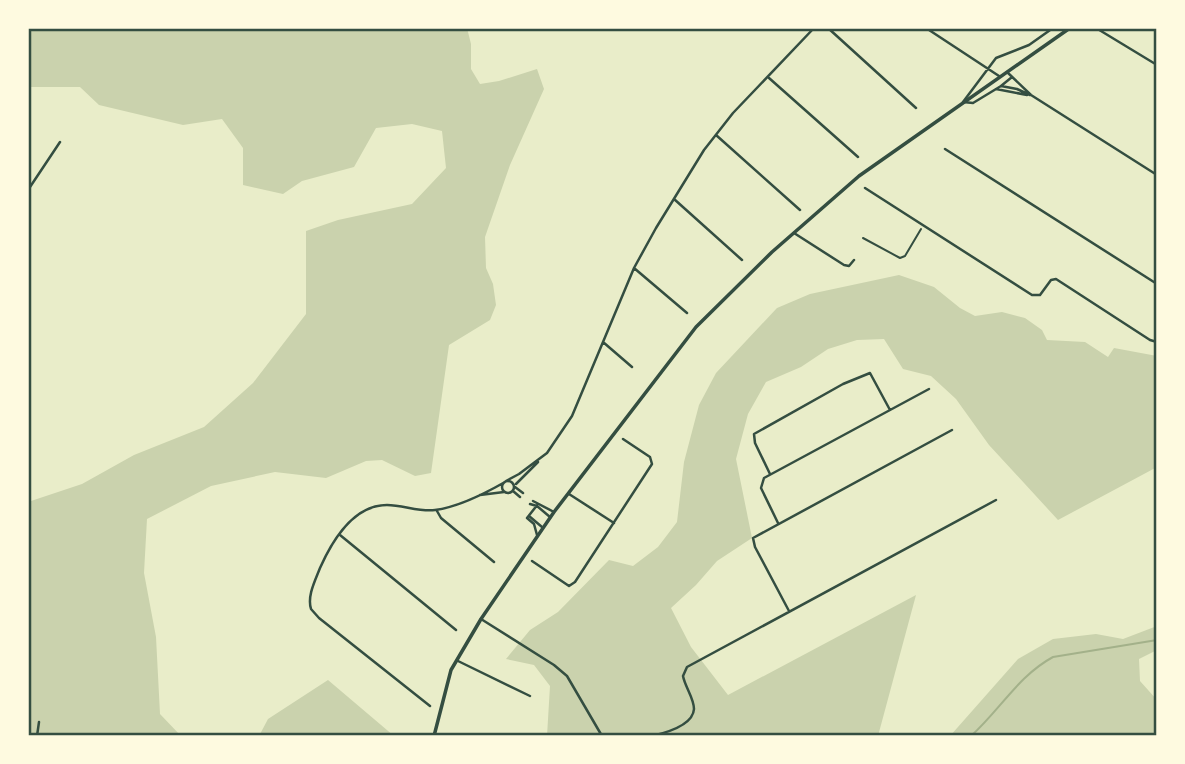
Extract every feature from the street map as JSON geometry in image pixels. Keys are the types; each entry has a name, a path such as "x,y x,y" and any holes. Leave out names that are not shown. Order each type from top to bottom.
{"street":[{"path":"430,706 311,609 310,600 327,554 352,520 367,509 380,505 436,510 480,495 505,482 547,453 572,416 635,268 674,199 716,134 814,28"},
{"path":"828,28 916,108"},
{"path":"926,28 1000,77"},
{"path":"963,102 1000,54 1029,45 1054,28"},
{"path":"434,736 447,682 456,660 481,619 550,517 696,327 740,282 859,176 1070,28"},
{"path":"1096,28 1157,65"},
{"path":"1007,72 1031,95"},
{"path":"768,77 858,157"},
{"path":"963,102 973,103 1012,77"},
{"path":"1001,86 1031,95 1157,175"},
{"path":"996,89 1031,95"},
{"path":"716,134 800,210"},
{"path":"28,190 60,142"},
{"path":"945,149 1157,284"},
{"path":"865,188 1037,297 1053,279 1157,342"},
{"path":"674,199 742,260"},
{"path":"794,233 844,265 849,266 853,260"},
{"path":"635,268 687,313"},
{"path":"603,342 632,367"},
{"path":"770,474 755,443 754,434 867,372 872,375 890,410"},
{"path":"778,523 761,488 762,481 770,474 929,389"},
{"path":"790,612 755,547 753,538 952,430"},
{"path":"532,561 571,586 653,462 650,457 623,439"},
{"path":"480,495 508,493 540,459"},
{"path":"505,482 522,495"},
{"path":"505,482 502,487 505,492"},
{"path":"568,494 614,523"},
{"path":"652,736 680,726 692,716 694,709 684,682 684,670 996,500"},
{"path":"531,502 554,512"},
{"path":"528,517 538,505"},
{"path":"538,505 550,517"},
{"path":"436,510 441,518 494,562"},
{"path":"528,517 543,528"},
{"path":"528,517 534,524 537,536"},
{"path":"340,535 456,630"},
{"path":"481,619 567,676 602,736"},
{"path":"456,660 530,696"},
{"path":"37,736 39,722"}],"path":[{"path":"863,238 900,258 905,256 922,226"}],"green space":[{"path":"28,28 467,28 471,44 471,69 480,84 537,69 544,89 510,165 485,237 486,268 493,284 496,305 490,320 449,345 431,473 415,476 382,460 366,461 326,478 275,472 211,486 147,519 144,573 156,637 160,714 181,736 28,736 28,502 82,484 134,455 204,427 253,383 306,314 306,231 338,220 412,204 446,168 442,131 412,124 376,128 354,167 302,181 283,194 243,185 243,148 222,119 183,125 99,105 80,87 28,87"},
{"path":"899,275 934,287 960,308 975,316 1002,312 1025,318 1042,330 1047,340 1085,342 1108,357 1114,348 1157,356 1157,467 1058,520 989,445 956,399 931,376 903,369 884,339 857,340 828,349 801,367 766,382 748,414 736,459 752,538 717,561 671,608 691,647 728,695 916,595 878,736 547,736 550,686 534,665 506,659 530,630 558,612 609,560 633,566 658,547 677,522 684,462 699,405 716,373 777,308 810,294"},
{"path":"1157,626 1157,650 1139,659 1140,681 1157,700 1157,736 950,736 1018,659 1053,639 1096,634 1123,639"},
{"path":"328,680 394,736 259,736 268,719"}],"waterway":[{"path":"971,736 1019,683 1053,657 1157,640"}]}
